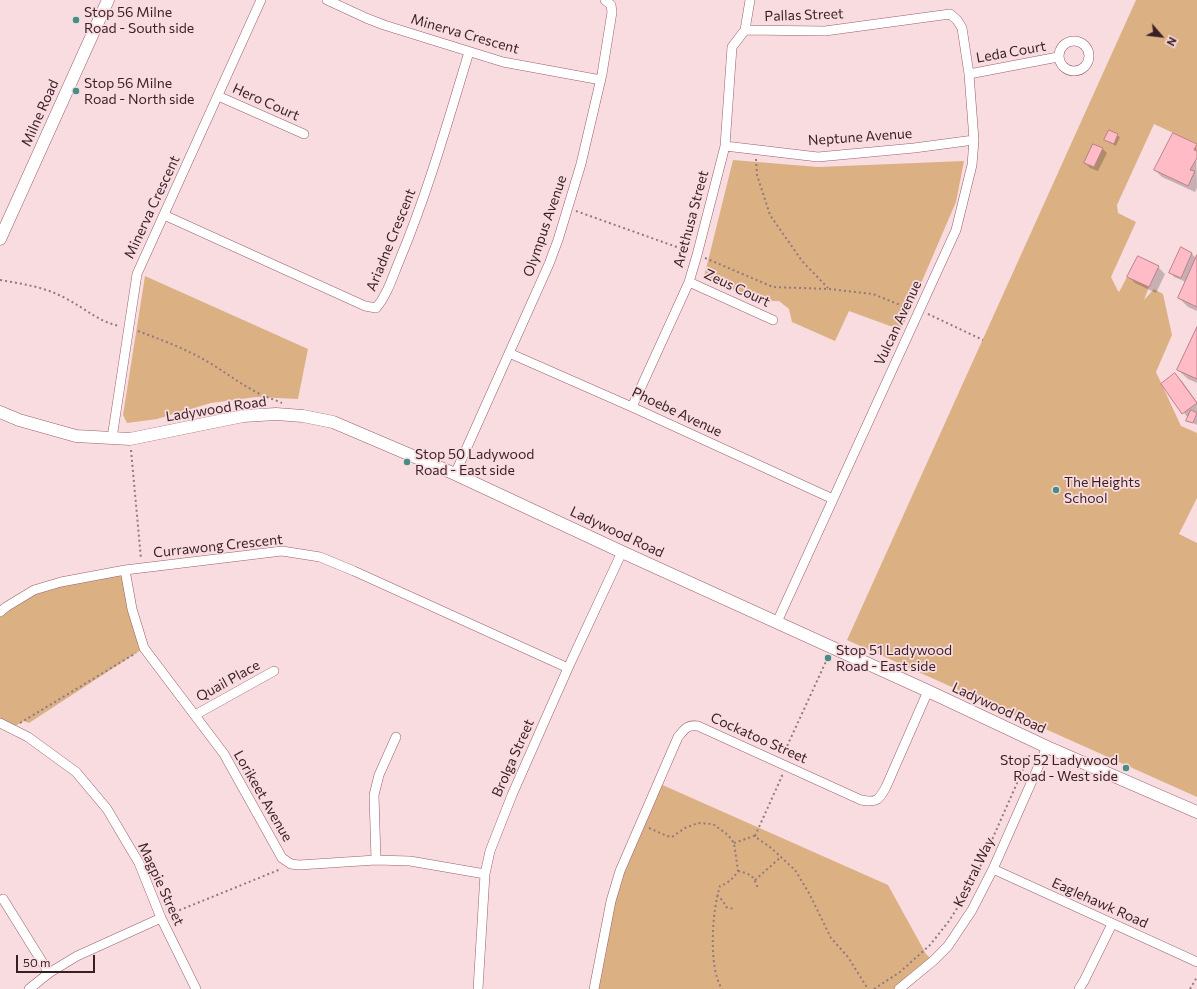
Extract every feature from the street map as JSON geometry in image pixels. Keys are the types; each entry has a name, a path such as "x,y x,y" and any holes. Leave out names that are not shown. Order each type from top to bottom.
{"street":[{"name":"Milne Road","path":"0,239 108,0"},
{"name":"Minerva Crescent","path":"112,438 137,274 142,259 164,215 261,0"},
{"name":"Minerva Crescent","path":"327,0 384,25 503,62 601,80"},
{"name":"Olympus Avenue","path":"455,474 549,264 568,208 581,164 601,80 612,12 611,5 605,0"},
{"path":"745,30 750,0"},
{"name":"Pallas Street","path":"745,30 825,31 950,14 957,20"},
{"name":"Vulcan Avenue","path":"777,622 956,230 972,166 974,140 962,28 957,20"},
{"name":"Arethusa Street","path":"632,407 689,282 725,146 732,47 745,30"},
{"name":"Ariadne Crescent","path":"164,215 365,306 376,308 385,294 405,247 425,193 469,52"},
{"name":"Leda Court","path":"968,74 1058,58"},
{"name":"Hero Court","path":"218,96 304,134"},
{"name":"Neptune Avenue","path":"725,146 818,157 914,148 974,140"},
{"name":"Zeus Court","path":"689,282 773,320"},
{"name":"Phoebe Avenue","path":"509,353 632,407 833,499"},
{"name":"Ladywood Road","path":"0,412 19,420 76,436 130,439 243,416 276,414 303,416 333,422 455,474 1047,747 1197,812"},
{"name":"Currawong Crescent","path":"0,612 34,590 61,582 125,570 282,551 320,557 568,668"},
{"name":"Brolga Street","path":"478,989 485,874 497,832 568,668 622,552"},
{"name":"Lorikeet Avenue","path":"125,570 132,609 144,648 224,754 282,858 291,864"},
{"name":"Quail Place","path":"195,715 274,671"},
{"name":"Cockatoo Street","path":"594,989 611,901 620,871 678,738 685,728 692,725 698,726 861,800 869,802 876,801 882,796 928,691"},
{"name":"Magpie Street","path":"0,723 28,737 76,772 107,809 139,864 161,918 196,989"},
{"path":"376,860 374,795 379,775 396,737"},
{"name":"Kestral Way","path":"899,989 933,961 948,946 972,910 993,869 1047,747"},
{"path":"291,864 299,865 376,860 410,862 485,874"},
{"name":"Eaglehawk Road","path":"993,869 1197,962"},
{"path":"3,899 50,973"},
{"path":"29,989 50,973 77,956 161,918"},
{"path":"1079,989 1112,924"}],"path":[{"path":"756,150 757,175 770,215 802,261 828,289"},
{"path":"568,208 697,255 773,287 828,289 873,294 919,311 982,340"},
{"path":"0,280 46,289 65,298 98,319 119,326"},
{"path":"137,330 200,357 269,399 285,404"},
{"path":"130,439 142,568"},
{"path":"755,837 782,776 779,763 833,647"},
{"path":"12,728 144,648"},
{"path":"874,989 900,972 930,945 949,921 972,885 1029,756 1041,761"},
{"path":"640,824 672,837 685,828 698,823 713,824 728,835 734,843 738,871 734,878 727,884 720,886 717,895 712,945 716,976 722,989"},
{"path":"734,843 754,836 781,857 794,870 809,893 831,938 848,957 868,989"},
{"path":"755,880 781,857"},
{"path":"161,918 291,864"},
{"path":"738,871 748,874 755,880 758,889"},
{"path":"717,895 723,901 726,908 734,909"},
{"path":"1190,989 1197,978"}],"shaded area":[{"name":"The Heights School","path":"1136,0 1197,0 1197,144 1154,124 1117,205 1118,213 1136,222 1111,277 1119,292 1127,277 1149,287 1144,300 1154,289 1163,294 1172,335 1156,372 1181,426 1197,433 1197,498 1179,534 1197,543 1197,797 847,640"},
{"path":"1197,144 1197,151 1194,150"},
{"path":"733,160 818,167 964,161 956,202 901,330 849,311 835,341 792,322 789,309 779,301 761,301 704,277"},
{"path":"145,276 308,349 298,399 256,397 211,403 157,419 127,423 123,415"},
{"path":"125,570 144,648 29,723 24,721 12,728 0,723 0,612 34,590"},
{"path":"658,783 888,885 926,954 933,961 899,989 594,989 611,901"}],"building":[{"path":"1109,130 1118,134 1114,144 1104,140"},
{"path":"1173,133 1197,144 1194,150 1197,151 1197,158 1190,170 1195,171 1188,186 1154,170"},
{"path":"1093,144 1103,148 1094,167 1084,163"},
{"path":"1181,247 1192,253 1181,278 1169,273"},
{"path":"1197,255 1197,307 1178,298"},
{"path":"1138,256 1159,266 1149,287 1127,277"},
{"path":"1197,327 1197,379 1177,370"},
{"path":"1175,373 1197,403 1182,414 1161,384"},
{"path":"1191,410 1197,413 1193,423 1186,421"}],"place":[{"name":"Stop 56 Milne Road - South side","path":"76,20"},
{"name":"Stop 56 Milne Road - North side","path":"76,91"},
{"name":"Stop 50 Ladywood Road - East side","path":"407,462"},
{"name":"The Heights School","path":"1056,490"},
{"name":"Stop 51 Ladywood Road - East side","path":"828,658"},
{"name":"Stop 52 Ladywood Road - West side","path":"1126,768"}]}
